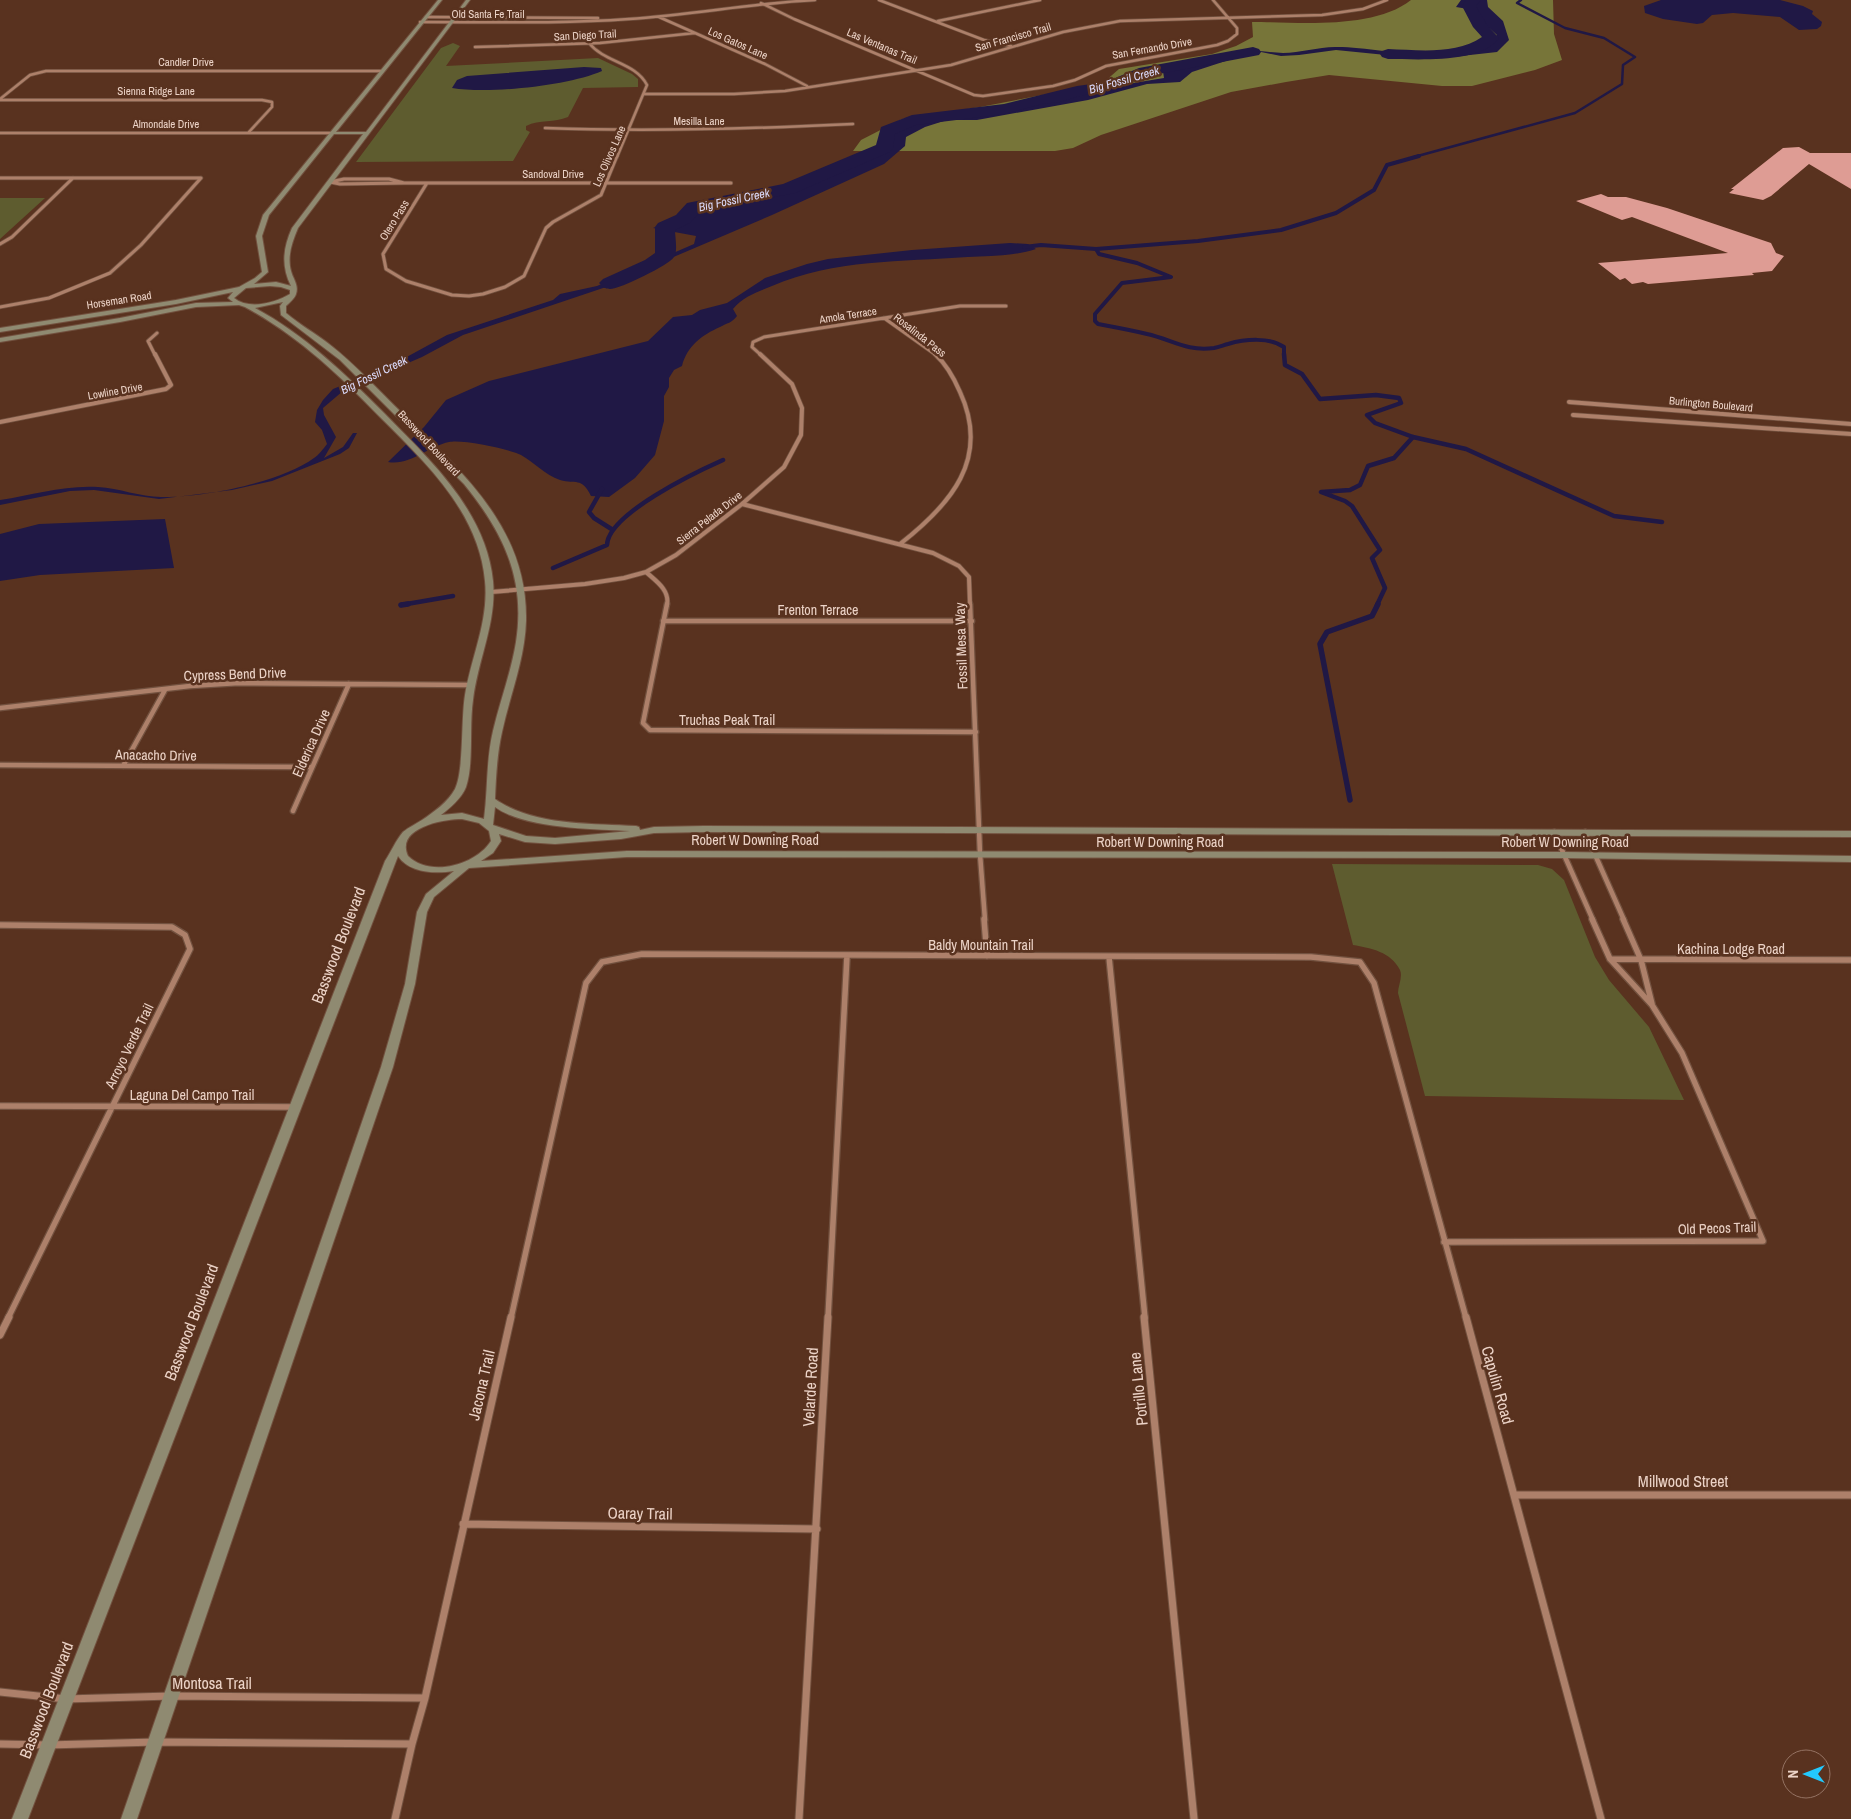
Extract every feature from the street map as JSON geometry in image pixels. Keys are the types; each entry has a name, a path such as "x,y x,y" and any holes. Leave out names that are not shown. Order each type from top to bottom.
{"main road":[{"path":"239,304 231,298 234,293 265,272 259,242 262,222 420,22 440,0"},
{"path":"246,305 266,305 288,298 294,292 294,286 286,262 289,242 302,218 468,0"},
{"path":"331,133 366,133"},
{"name":"Horseman Road","path":"0,330 176,302 244,288 274,284 293,289"},
{"name":"Basswood Boulevard","path":"288,298 283,306 283,314 321,341 347,364 452,467 487,506 511,549 520,589 522,605 521,628 494,749 490,827 496,838 492,849 481,859 467,865"},
{"name":"Horseman Road","path":"0,340 201,304 246,305"},
{"name":"Basswood Boulevard","path":"20,1819 390,861 407,834 426,822 454,799 461,787 471,685 486,630 490,592 487,567 474,526 458,496 437,470 336,368 300,337 246,305"},
{"path":"492,801 505,810 548,820 654,830"},
{"name":"Robert W Downing Road","path":"426,822 441,818 465,816 525,839 555,841 621,836 654,830 719,829 1851,834"},
{"name":"Robert W Downing Road","path":"402,841 400,852 412,865 419,868 446,870 467,865 610,854 1564,855 1851,858"},
{"path":"129,1819 387,1067 410,984 422,912 430,896 467,865"}],"street":[{"name":"Old Santa Fe Trail","path":"420,22 611,20 658,17 761,3 815,0"},
{"path":"879,0 984,40 1012,46"},
{"path":"936,21 1040,0"},
{"name":"San Fernando Drive","path":"998,96 1075,80 1106,66 1217,45 1228,41 1237,34 1237,28 1213,0"},
{"name":"San Francisco Trail","path":"644,94 734,94 784,91 951,65 1012,46 1098,24 1128,20 1347,13 1377,6 1387,0"},
{"name":"Las Ventanas Trail","path":"761,3 794,19 974,95 998,96"},
{"name":"Old Santa Fe Trail","path":"426,16 558,17 611,20"},
{"path":"555,22 558,17"},
{"name":"Los Gatos Lane","path":"658,17 765,64 808,87"},
{"name":"San Diego Trail","path":"475,47 499,48 589,44 651,40 695,33"},
{"path":"589,44 594,51 638,72 645,78 647,85 644,94"},
{"name":"Candler Drive","path":"0,100 30,75 46,70 382,71"},
{"name":"Los Olivos Lane","path":"469,296 505,287 524,276 546,228 601,195 644,94"},
{"name":"Sienna Ridge Lane","path":"0,100 241,100 272,102 272,107 248,133"},
{"name":"Mesilla Lane","path":"545,128 592,130 736,130 854,124"},
{"name":"Almondale Drive","path":"0,132 331,133"},
{"path":"0,178 201,178 141,245 110,273 49,298 0,307"},
{"path":"0,244 12,237 73,178"},
{"name":"Sandoval Drive","path":"330,182 344,179 389,179 404,183"},
{"path":"376,184 380,179"},
{"name":"Sandoval Drive","path":"330,182 340,184 731,183"},
{"name":"Otero Pass","path":"428,183 383,254 386,269 406,281 452,295 469,296"},
{"name":"Amola Terrace","path":"752,342 764,337 960,306 1006,306"},
{"name":"Rosalinda Pass","path":"884,318 941,360 960,390 970,418 970,448 962,477 940,509 900,544"},
{"name":"Lowline Drive","path":"0,422 166,389 170,385 148,341 157,333"},
{"name":"Sierra Pelada Drive","path":"490,592 585,584 624,578 646,572 676,555 742,504 784,466 801,435 802,408 792,384 752,347 752,342"},
{"name":"Burlington Boulevard","path":"1569,402 1851,424"},
{"path":"1684,411 1684,422"},
{"name":"Burlington Boulevard","path":"1573,415 1851,434"},
{"path":"1795,420 1801,431"},
{"name":"Fossil Mesa Way","path":"742,504 933,553 959,566 969,577 980,854 987,956"},
{"name":"Truchas Peak Trail","path":"646,572 664,588 668,601 642,723 650,730 976,732"},
{"name":"Frenton Terrace","path":"664,621 972,621"},
{"name":"Cypress Bend Drive","path":"0,708 190,686 239,683 471,685"},
{"name":"Elderica Drive","path":"293,812 349,684"},
{"path":"123,766 165,690"},
{"name":"Anacacho Drive","path":"0,765 312,767"},
{"name":"Old Pecos Trail","path":"1444,1242 1763,1241 1682,1053 1652,1005 1610,959 1554,832"},
{"name":"Old Pecos Trail","path":"1585,832 1641,960 1652,1005"},
{"name":"Arroyo Verde Trail","path":"0,925 160,926 183,931 189,938 190,949 0,1335"},
{"name":"Baldy Mountain Trail","path":"602,962 642,954 1311,957 1360,962"},
{"name":"Velarde Road","path":"799,1819 847,956"},
{"name":"Potrillo Lane","path":"1109,957 1194,1819"},
{"name":"Kachina Lodge Road","path":"1610,959 1851,960"},
{"name":"Jacona Trail","path":"395,1819 412,1744 425,1698 586,983 602,962"},
{"name":"Capulin Road","path":"1360,962 1374,983 1515,1495 1601,1819"},
{"name":"Laguna Del Campo Trail","path":"0,1106 294,1107"},
{"name":"Millwood Street","path":"1515,1495 1851,1495"},
{"name":"Oaray Trail","path":"463,1524 816,1529"},
{"name":"Montosa Trail","path":"0,1692 66,1699 171,1696 425,1698"},
{"path":"0,1744 48,1746 155,1742 412,1744"}],"shaded area":[{"path":"1411,0 1553,0 1554,34 1562,60 1535,70 1472,86 1442,86 1329,75 1286,82 1231,92 1101,135 1073,148 1055,151 853,151 861,140 902,119 980,107 1095,85 1104,82 1119,69 1212,54 1236,46 1253,37 1252,22 1313,23 1356,20 1395,10"},
{"path":"453,43 460,46 446,66 598,58 632,74 638,79 638,87 583,88 568,117 536,122 526,126 526,130 530,132 513,161 356,162 441,48"},
{"path":"0,198 45,198 0,239"},
{"path":"1332,864 1538,865 1552,869 1564,880 1595,957 1609,980 1649,1027 1684,1100 1425,1096 1398,993 1401,976 1400,970 1386,955 1373,949 1353,945"}],"water":[{"path":"1461,0 1487,0 1488,7 1503,21 1509,40 1497,52 1452,57 1386,55 1336,50 1281,56 1261,52 1238,57 1192,72 1180,82 1147,84 1088,100 977,120 947,120 925,127 906,137 905,146 884,164 772,215 612,285 463,335 422,357 343,391 323,408 324,415 336,437 324,458 343,447 353,433 357,433 349,448 340,454 272,481 232,490 213,492 241,487 282,474 300,467 318,455 327,444 322,430 315,422 317,410 333,389 392,365 447,335 553,300 560,294 597,286 694,244 696,236 653,228 662,224 695,217 695,209 711,207 796,185 856,164 892,147 892,135 914,121 1004,110 1051,99 1082,95 1109,87 1164,78 1163,71 1237,52 1257,51 1289,53 1335,47 1444,55 1465,52 1483,46 1497,35 1468,9 1456,7"},
{"path":"1661,0 1780,0 1803,6 1813,11 1812,14 1822,22 1821,26 1817,29 1799,30 1780,17 1733,13 1712,15 1703,23 1697,24 1663,19 1645,13 1644,6"},
{"path":"584,67 601,68 602,71 549,85 486,90 452,88 457,80 467,76"},
{"path":"1010,243 1028,244 1036,249 1003,255 893,261 844,266 796,277 746,298 733,309 737,316 735,318 696,342 684,359 682,366 674,370 669,378 669,387 664,396 664,421 655,455 635,478 609,497 591,496 581,483 555,478 521,455 496,447 474,443 449,442 404,461 388,462 424,427 446,400 489,381 648,341 673,317 692,315 700,310 727,303 765,278 828,259 912,250"},
{"path":"85,487 106,488 153,497 180,496 159,499 94,490 70,491 0,505 0,500 61,489"},
{"path":"213,492 198,495 180,496"},
{"path":"165,519 174,568 40,575 0,581 0,534 39,524"}],"building":[{"path":"1799,147 1810,153 1851,153 1851,189 1809,164 1771,196 1763,200 1729,193 1734,189 1731,189 1783,148"},
{"path":"1601,194 1608,197 1626,197 1667,208 1771,243 1776,253 1784,256 1772,271 1752,273 1754,275 1648,284 1643,282 1632,284 1625,278 1620,280 1598,263 1728,253 1632,217 1622,220 1576,201"}],"waterway":[{"name":"Big Fossil Creek","path":"1388,54 1429,55 1475,49 1491,38 1481,27 1469,6 1474,0"},
{"path":"1414,157 1575,113 1622,84 1623,65 1635,57 1604,38 1565,28 1517,3 1521,0"},
{"name":"Big Fossil Creek","path":"610,283 652,264 665,255 665,227 683,219 694,207 788,189 884,148 887,131 912,120 1005,109 1041,99 1060,97 1077,91 1110,86 1139,73 1253,52"},
{"path":"1096,249 1198,241 1281,230 1336,213 1374,190 1387,165 1419,156"},
{"path":"1024,247 1041,245 1096,249"},
{"path":"1096,249 1099,254 1137,263 1171,277 1122,283 1095,314 1095,321 1098,324 1156,336 1187,347 1204,349 1235,342 1265,340 1284,347 1284,354"},
{"path":"1284,354 1285,365 1302,374 1320,399 1376,395 1399,398 1401,403 1367,415 1375,423 1413,437"},
{"path":"1377,605 1385,588 1372,558 1380,550 1352,506 1345,501 1321,492 1350,490 1360,485 1368,466 1394,458 1413,437"},
{"path":"1413,437 1466,449 1614,516 1662,522"},
{"path":"553,568 607,545 611,533 622,520 637,508 655,495 723,460"},
{"path":"602,489 589,512 594,518 613,530"},
{"path":"408,604 401,605 453,596"},
{"path":"1350,800 1320,644 1327,632 1372,616 1378,604"}]}
